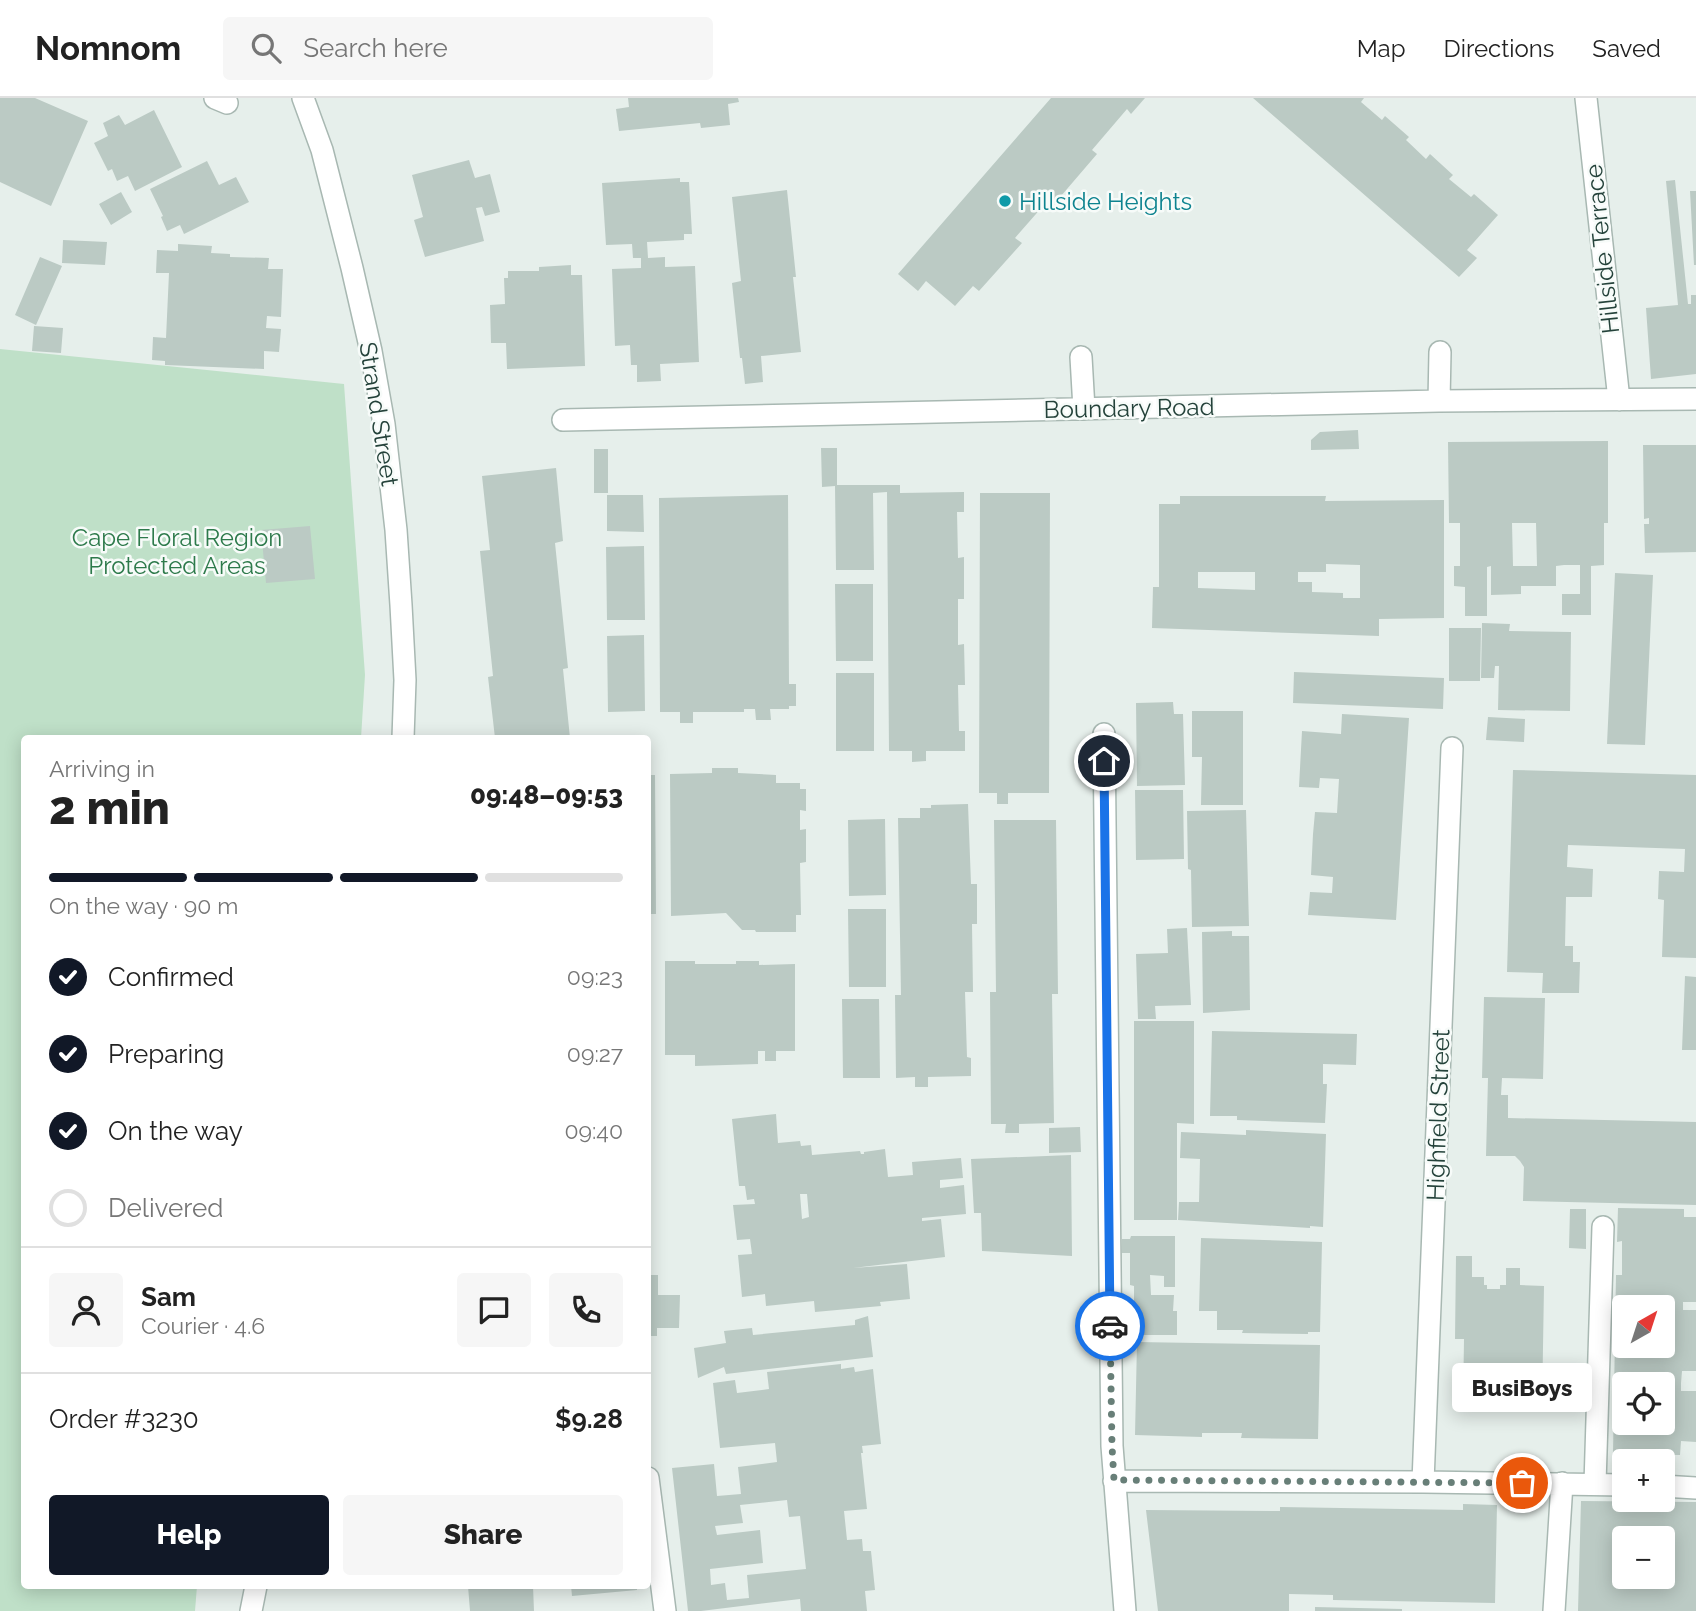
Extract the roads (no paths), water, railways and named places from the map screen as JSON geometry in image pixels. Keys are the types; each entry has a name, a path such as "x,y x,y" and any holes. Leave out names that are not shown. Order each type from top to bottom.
{"street":[{"name":"Strand Street","path":"303,98 322,150 352,268 384,424 401,605 405,680 403,735"},
{"name":"Hillside Terrace","path":"1586,98 1619,400"},
{"path":"1439,401 1440,352"},
{"path":"1082,357 1084,409"},
{"name":"Boundary Road","path":"563,420 1696,398"},
{"path":"1104,734 1112,1446 1125,1611"},
{"name":"Highfield Street","path":"1423,1482 1452,748"},
{"path":"1595,1484 1603,1227"},
{"path":"1114,1480 1612,1485"},
{"path":"1554,1611 1562,1483"},
{"path":"1675,1487 1696,1488"},
{"path":"651,1500 666,1611"},
{"path":"251,1611 255,1589"}],"place":[{"name":"Hillside Heights","path":"1005,201"},
{"name":"BusiBoys","path":"1522,1483"}],"park label":[{"name":"Cape Floral Region Protected Areas","path":"177,551"}]}
